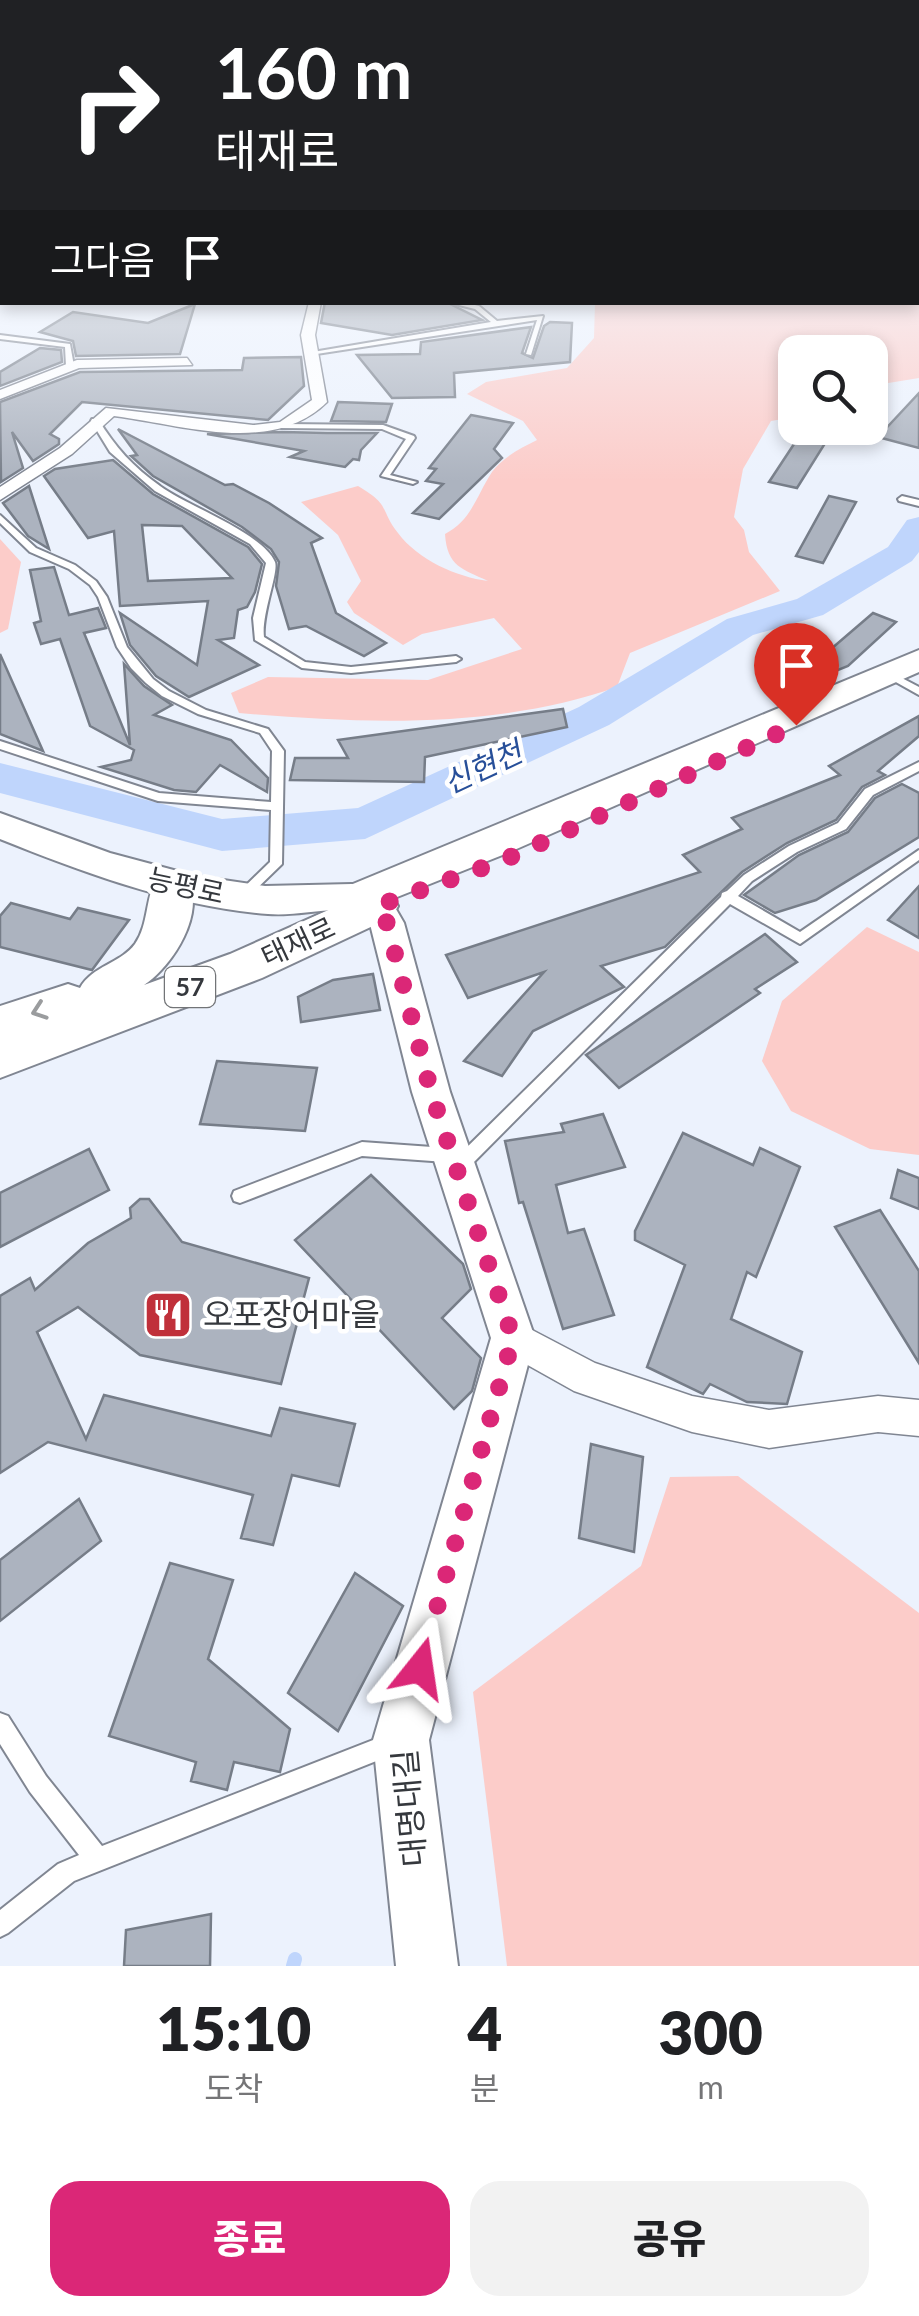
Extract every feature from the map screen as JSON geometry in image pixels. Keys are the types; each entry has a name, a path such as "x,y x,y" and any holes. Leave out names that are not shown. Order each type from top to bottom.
{"highway":[{"path":"102,990 148,960 166,928 172,888"},
{"name":"태재로","path":"0,1025 369,901"},
{"name":"태재로","path":"0,1058 246,966 369,901"}],"main road":[{"name":"태재로","path":"369,901 504,860 914,675"},
{"name":"능평로","path":"0,825 172,888 240,897 369,901"}],"street":[{"path":"0,495 66,452 95,420 111,411 253,430 284,426 320,402 308,335 314,305"},
{"path":"0,395 70,366 187,362"},
{"path":"369,901 387,923 454,1162 513,1338 587,1378 692,1414 769,1429 878,1414 919,1418"},
{"name":"대명대길","path":"427,1966 401,1740 458,1524 513,1338"}],"lane":[{"path":"466,305 477,307 496,323"},
{"path":"310,353 541,317 529,354"},
{"path":"0,337 68,345 70,366"},
{"path":"95,420 112,450 147,480 252,542 271,564 271,579 255,617 259,638 302,665 351,670 456,660"},
{"path":"284,426 383,427 411,438 385,476 413,482"},
{"path":"902,499 919,504"},
{"path":"0,518 20,541 38,552 69,562 96,586 120,645 136,668 164,694 200,714 264,731 278,751 276,864 240,897"},
{"path":"0,745 158,797 278,807"},
{"path":"240,1196 362,1149 454,1162 727,896 793,848 842,826 869,792 919,766"},
{"path":"727,896 800,939 919,854"},
{"path":"0,1724 38,1784 98,1860"},
{"path":"0,1925 66,1872 401,1740"}],"shaded area":[{"path":"595,305 919,305 919,378 888,383 888,335 778,335 778,420 771,421 743,469 734,517 744,530 749,552 780,591 630,653 617,687 571,701 478,717 430,720 239,713 231,693 268,677 428,680 522,649 494,618 422,634 403,645 354,613 347,602 361,581 338,535 301,502 358,486 381,503 392,525 416,551 451,571 488,581 453,560 445,534 468,515 496,467 537,440 523,421 467,394 486,382 567,368 594,338"},
{"path":"0,539 21,562 8,629 0,633"},
{"path":"867,927 919,952 919,1155 870,1149 791,1111 762,1061 782,1001"},
{"path":"738,1476 919,1613 919,1966 507,1966 473,1692 641,1566 670,1477"}],"building":[{"path":"195,305 180,354 76,356 73,341 40,332 73,312 148,323"},
{"path":"324,305 452,305 482,320 392,335 321,323"},
{"path":"550,322 572,323 570,362 454,373 455,397 392,398 357,355 420,354 421,342 531,327 522,353 533,358 544,326"},
{"path":"40,348 61,350 62,362 0,386 0,372"},
{"path":"301,357 304,386 268,420 82,402 50,434 59,439 59,444 33,461 12,432 23,468 1,482 0,402 80,372 242,370 244,358"},
{"path":"919,393 919,448 888,440 888,426"},
{"path":"338,402 392,404 386,422 331,421"},
{"path":"471,415 513,423 494,449 502,458 439,519 413,513 443,484 426,481 436,469 429,468"},
{"path":"118,429 225,485 233,484 269,503 322,538 311,543 336,613 386,643 364,656 306,626 289,629 276,586 279,562 271,549 242,527 153,476 131,456 137,455"},
{"path":"377,433 361,450 359,460 353,459 345,467 290,457 304,451 207,434"},
{"path":"793,445 824,445 797,488 769,482"},
{"path":"113,460 153,494 248,547 262,564 255,592 247,607 238,610 234,638 218,640 259,665 189,697 156,676 130,645 120,613 197,665 208,601 120,606 114,531 88,538 44,476 55,469","holes":["142,525 182,526 232,578 148,581"]},
{"path":"29,486 49,549 28,536 3,503"},
{"path":"829,496 856,502 823,563 796,556"},
{"path":"54,567 69,615 98,608 106,628 84,633 130,745 124,664 144,686 172,705 154,715 231,740 268,778 267,792 220,765 196,792 174,790 101,767 131,760 134,750 90,726 60,639 41,644 34,623 41,621 30,570"},
{"path":"873,613 896,622 848,666 791,689 789,685"},
{"path":"0,654 43,751 0,734"},
{"path":"563,709 567,727 425,757 424,782 290,780 295,758 348,758 338,740"},
{"path":"919,716 919,736 878,771 885,775 862,787 836,820 787,843 742,872 665,947 601,966 624,987 533,1031 502,1076 464,1061 544,972 468,998 446,955 700,872 683,855 742,829 732,818 840,775 829,766"},
{"path":"902,784 919,793 919,837 816,900 775,913 744,895 799,855 848,832 875,798"},
{"path":"919,886 919,938 888,920"},
{"path":"11,903 70,919 78,908 129,920 92,970 0,947 0,916"},
{"path":"765,934 797,962 755,989 760,993 698,1035 619,1088 586,1055"},
{"path":"373,974 380,1010 301,1022 298,997 333,980"},
{"path":"217,1061 317,1068 305,1131 200,1124"},
{"path":"603,1114 625,1167 556,1185 568,1233 584,1229 614,1315 563,1329 523,1202 519,1203 505,1141 564,1132 561,1124"},
{"path":"683,1133 753,1165 760,1148 800,1167 756,1277 747,1272 731,1319 802,1352 787,1404 747,1402 710,1384 703,1394 647,1367 685,1265 635,1240 635,1231"},
{"path":"89,1149 109,1190 0,1247 0,1193"},
{"path":"898,1170 919,1178 919,1209 891,1198"},
{"path":"371,1175 463,1264 471,1289 442,1318 481,1358 472,1391 454,1409 295,1240"},
{"path":"140,1199 149,1199 182,1242 309,1278 281,1384 140,1355 78,1307 37,1332 86,1439 104,1395 271,1436 280,1408 355,1424 339,1486 292,1475 273,1545 241,1538 253,1495 48,1442 0,1473 0,1296 30,1278 35,1290 88,1243 131,1218 130,1208"},
{"path":"880,1210 919,1271 919,1363 835,1227"},
{"path":"591,1444 643,1457 634,1552 579,1538"},
{"path":"79,1499 101,1541 0,1621 0,1560"},
{"path":"170,1563 233,1580 208,1659 290,1729 280,1772 234,1762 227,1790 191,1781 196,1762 109,1736"},
{"path":"355,1573 403,1606 338,1731 288,1693"},
{"path":"211,1914 210,1966 124,1966 126,1930"}],"waterway":[{"name":"신현천","path":"0,778 222,835 365,823 594,716 740,627 810,607 900,554 919,527"},
{"path":"293,1966 295,1959"}],"place":[{"name":"오포장어마을","path":"168,1315"}],"route":[{"path":"420,1668 513,1338 431,1092 387,923 377,906 504,860 796,725"}]}
